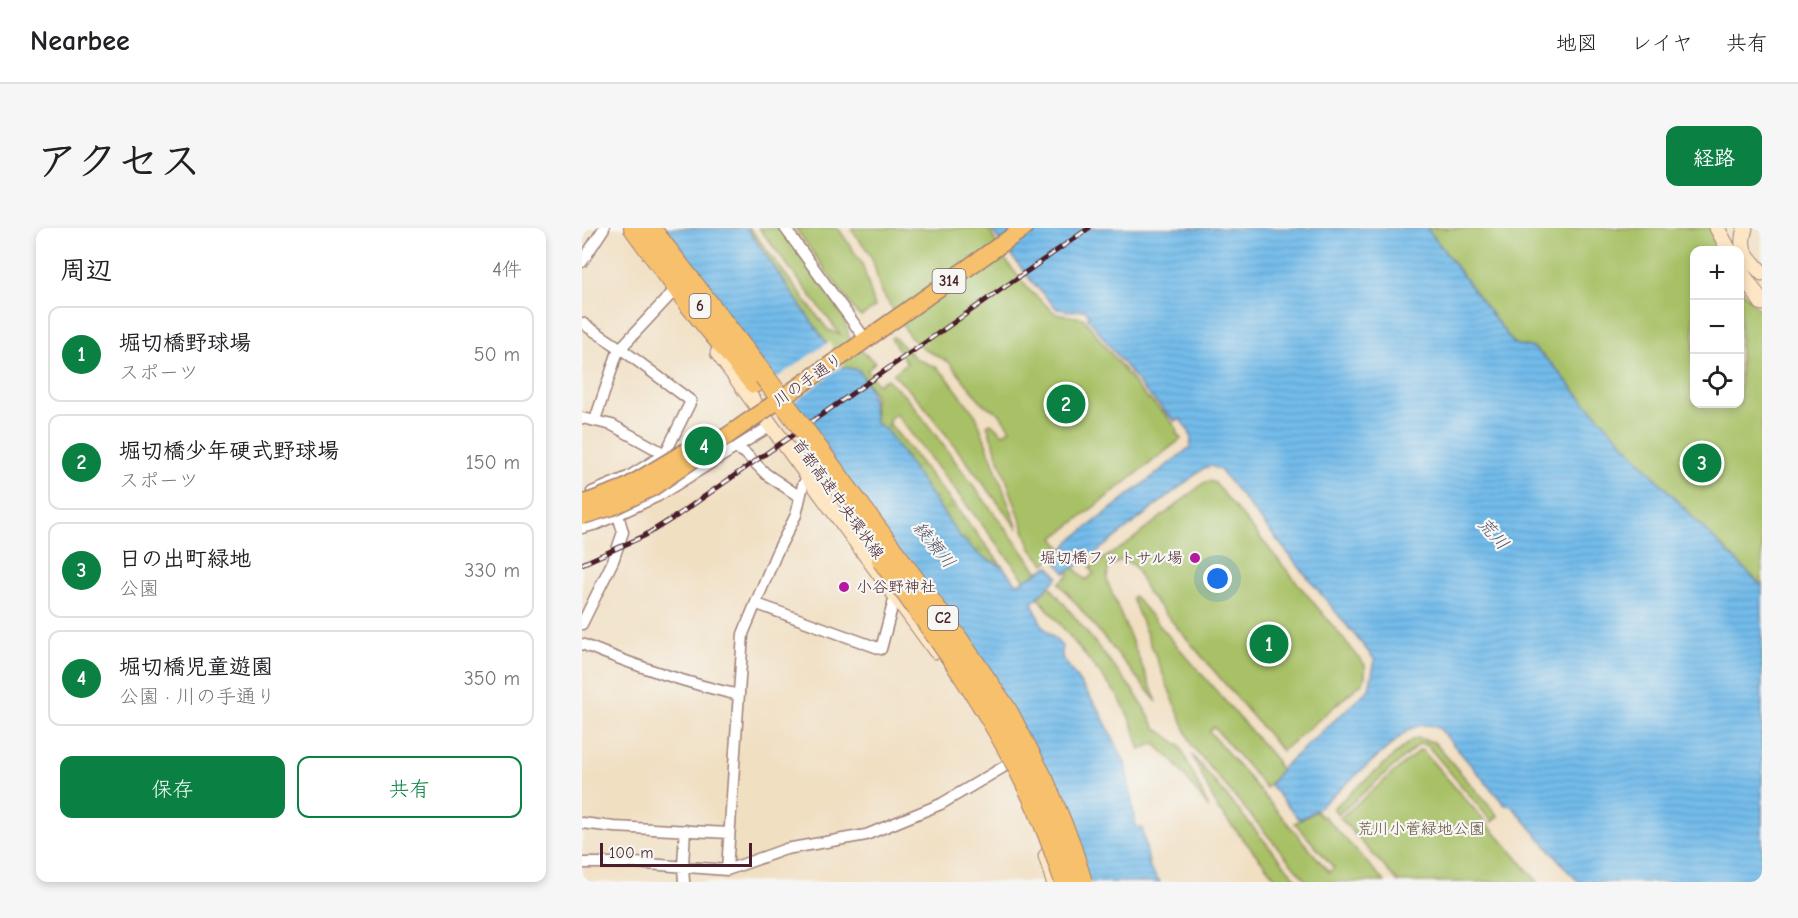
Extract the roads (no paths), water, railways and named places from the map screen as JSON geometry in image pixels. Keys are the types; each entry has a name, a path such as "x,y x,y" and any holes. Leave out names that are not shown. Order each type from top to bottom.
{"highway":[{"name":"首都高速中央環状線","path":"634,228 690,305 759,379 974,661 1006,710 1044,781 1069,841 1082,882"},
{"name":"6","path":"648,228 759,379"},
{"name":"首都高速中央環状線","path":"662,228 759,379 927,621 991,718 1029,789 1067,882"},
{"path":"898,560 955,645 1009,736 1044,811 1067,882"}],"main road":[{"path":"627,228 957,680 1007,765 1029,811 1054,882"},
{"name":"川の手通り","path":"582,516 621,503 652,488 862,336 1006,228"},
{"name":"川の手通り","path":"582,504 625,488 659,469 1024,228"},
{"path":"1717,228 1727,246"},
{"path":"1745,228 1742,247 1762,273"},
{"path":"1744,276 1762,303"}],"street":[{"path":"582,262 604,228"},
{"path":"785,228 862,336"},
{"path":"595,420 620,348 673,292"},
{"path":"582,323 691,401 665,454 628,477 582,495"},
{"path":"582,418 612,425 665,454 681,483"},
{"path":"582,528 618,515 658,496 772,425"},
{"path":"736,448 745,453 766,474 800,496"},
{"path":"727,870 743,634 776,554 796,515 808,476"},
{"path":"582,624 613,561 623,532 618,515"},
{"path":"757,604 881,649 895,596"},
{"path":"582,644 691,684 739,695"},
{"path":"582,863 634,863 727,870 786,849 866,835 941,804 1007,765"},
{"path":"582,823 614,827 729,833"},
{"path":"684,882 685,830"}],"water":[{"name":"綾瀬川","path":"665,228 747,228 843,367 859,370 871,392 875,422 887,431 960,537 981,556 1003,567 1017,584 1049,566 1058,577 1032,603 1043,627 1062,646 1062,657 1099,710 1125,763 1136,827 1142,828 1150,869 1160,882 1087,882 866,507"},
{"name":"荒川","path":"990,228 1427,228 1514,344 1534,348 1552,364 1697,522 1762,586 1762,882 1579,882 1512,806 1505,805 1440,729 1427,725 1407,731 1316,810 1300,820 1270,785 1282,768 1369,689 1375,660 1220,470 1211,466 1204,468 1084,562 1065,573 1055,560 1070,541 1189,448 1191,436 1180,419 1175,421 1144,390 1087,317 1090,315 1085,310 1057,309 1033,283"}],"railway":[{"path":"582,564 644,536 678,515 1089,228"}],"place":[{"name":"堀切橋少年硬式野球場","path":"1066,404"},
{"name":"堀切橋児童遊園","path":"704,446"},
{"name":"日の出町緑地","path":"1702,463"},
{"name":"堀切橋フットサル場","path":"1195,558"},
{"name":"小谷野神社","path":"844,587"},
{"name":"堀切橋野球場","path":"1269,644"}],"park label":[{"name":"荒川小菅緑地公園","path":"1421,829"}]}
